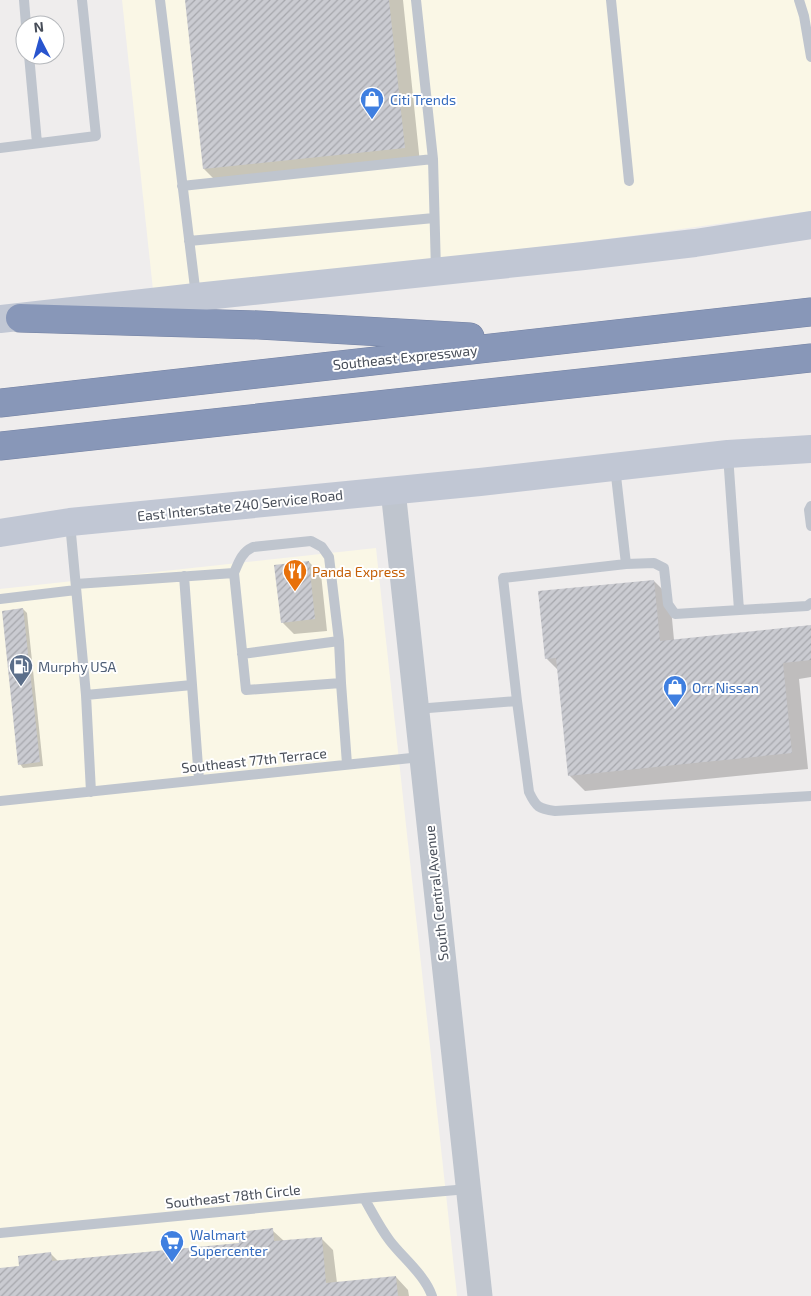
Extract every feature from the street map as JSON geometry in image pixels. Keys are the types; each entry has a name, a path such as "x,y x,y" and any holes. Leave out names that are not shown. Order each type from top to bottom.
{"highway":[{"name":"Southeast Expressway","path":"0,403 811,312"},
{"path":"10,319 260,325 511,339 634,332"},
{"path":"0,446 811,358"}],"main road":[{"path":"10,319 668,246 811,225"},
{"name":"East Interstate 240 Service Road","path":"0,533 70,522 480,482 728,454 811,449"}],"street":[{"name":"South Central Avenue","path":"393,490 480,1296"}],"lane":[{"path":"24,0 25,15"},
{"path":"0,148 96,136 82,0"},
{"path":"160,0 196,297"},
{"path":"416,0 433,159 436,272"},
{"path":"611,0 629,180"},
{"path":"799,0 804,16 811,57"},
{"path":"30,65 37,143"},
{"path":"182,186 433,159"},
{"path":"189,241 434,218"},
{"path":"728,454 739,610"},
{"path":"615,466 626,564"},
{"path":"811,506 809,510 811,526"},
{"path":"70,522 86,695 91,792"},
{"path":"341,683 246,690 234,572 246,550 253,546 311,541 322,547 329,557 339,640 347,764"},
{"path":"811,603 807,606 675,614 668,604 664,568 654,563 626,564 503,578 517,701 530,792 533,800 542,809 554,811 811,796"},
{"path":"0,599 76,587 234,572"},
{"path":"184,576 199,780"},
{"path":"242,654 339,640"},
{"path":"86,695 192,685"},
{"path":"416,709 517,701"},
{"name":"Southeast 77th Terrace","path":"0,801 421,757"},
{"name":"Southeast 78th Circle","path":"0,1232 469,1189"},
{"path":"364,1198 388,1239 429,1288 432,1296"}],"shaded area":[{"path":"122,0 811,0 811,211 493,253 153,290"},
{"path":"376,548 457,1296 0,1296 0,589"}],"building":[{"path":"185,0 389,0 405,148 203,169"},
{"name":"Panda Express","path":"309,561 315,619 281,623 274,565"},
{"name":"Orr Nissan","path":"654,580 660,641 811,625 811,660 783,663 792,753 568,776 556,658 545,659 538,591"},
{"name":"Murphy USA","path":"23,608 40,762 18,765 2,611"},
{"name":"Walmart Supercenter","path":"273,1228 274,1241 322,1237 326,1283 396,1276 398,1296 0,1296 0,1268 19,1266 18,1256 51,1252 52,1261 239,1243 238,1232"}],"place":[{"name":"Citi Trends","path":"372,120"},
{"name":"Panda Express","path":"295,592"},
{"name":"Murphy USA","path":"21,687"},
{"name":"Orr Nissan","path":"675,708"},
{"name":"Walmart Supercenter","path":"172,1263"}]}
